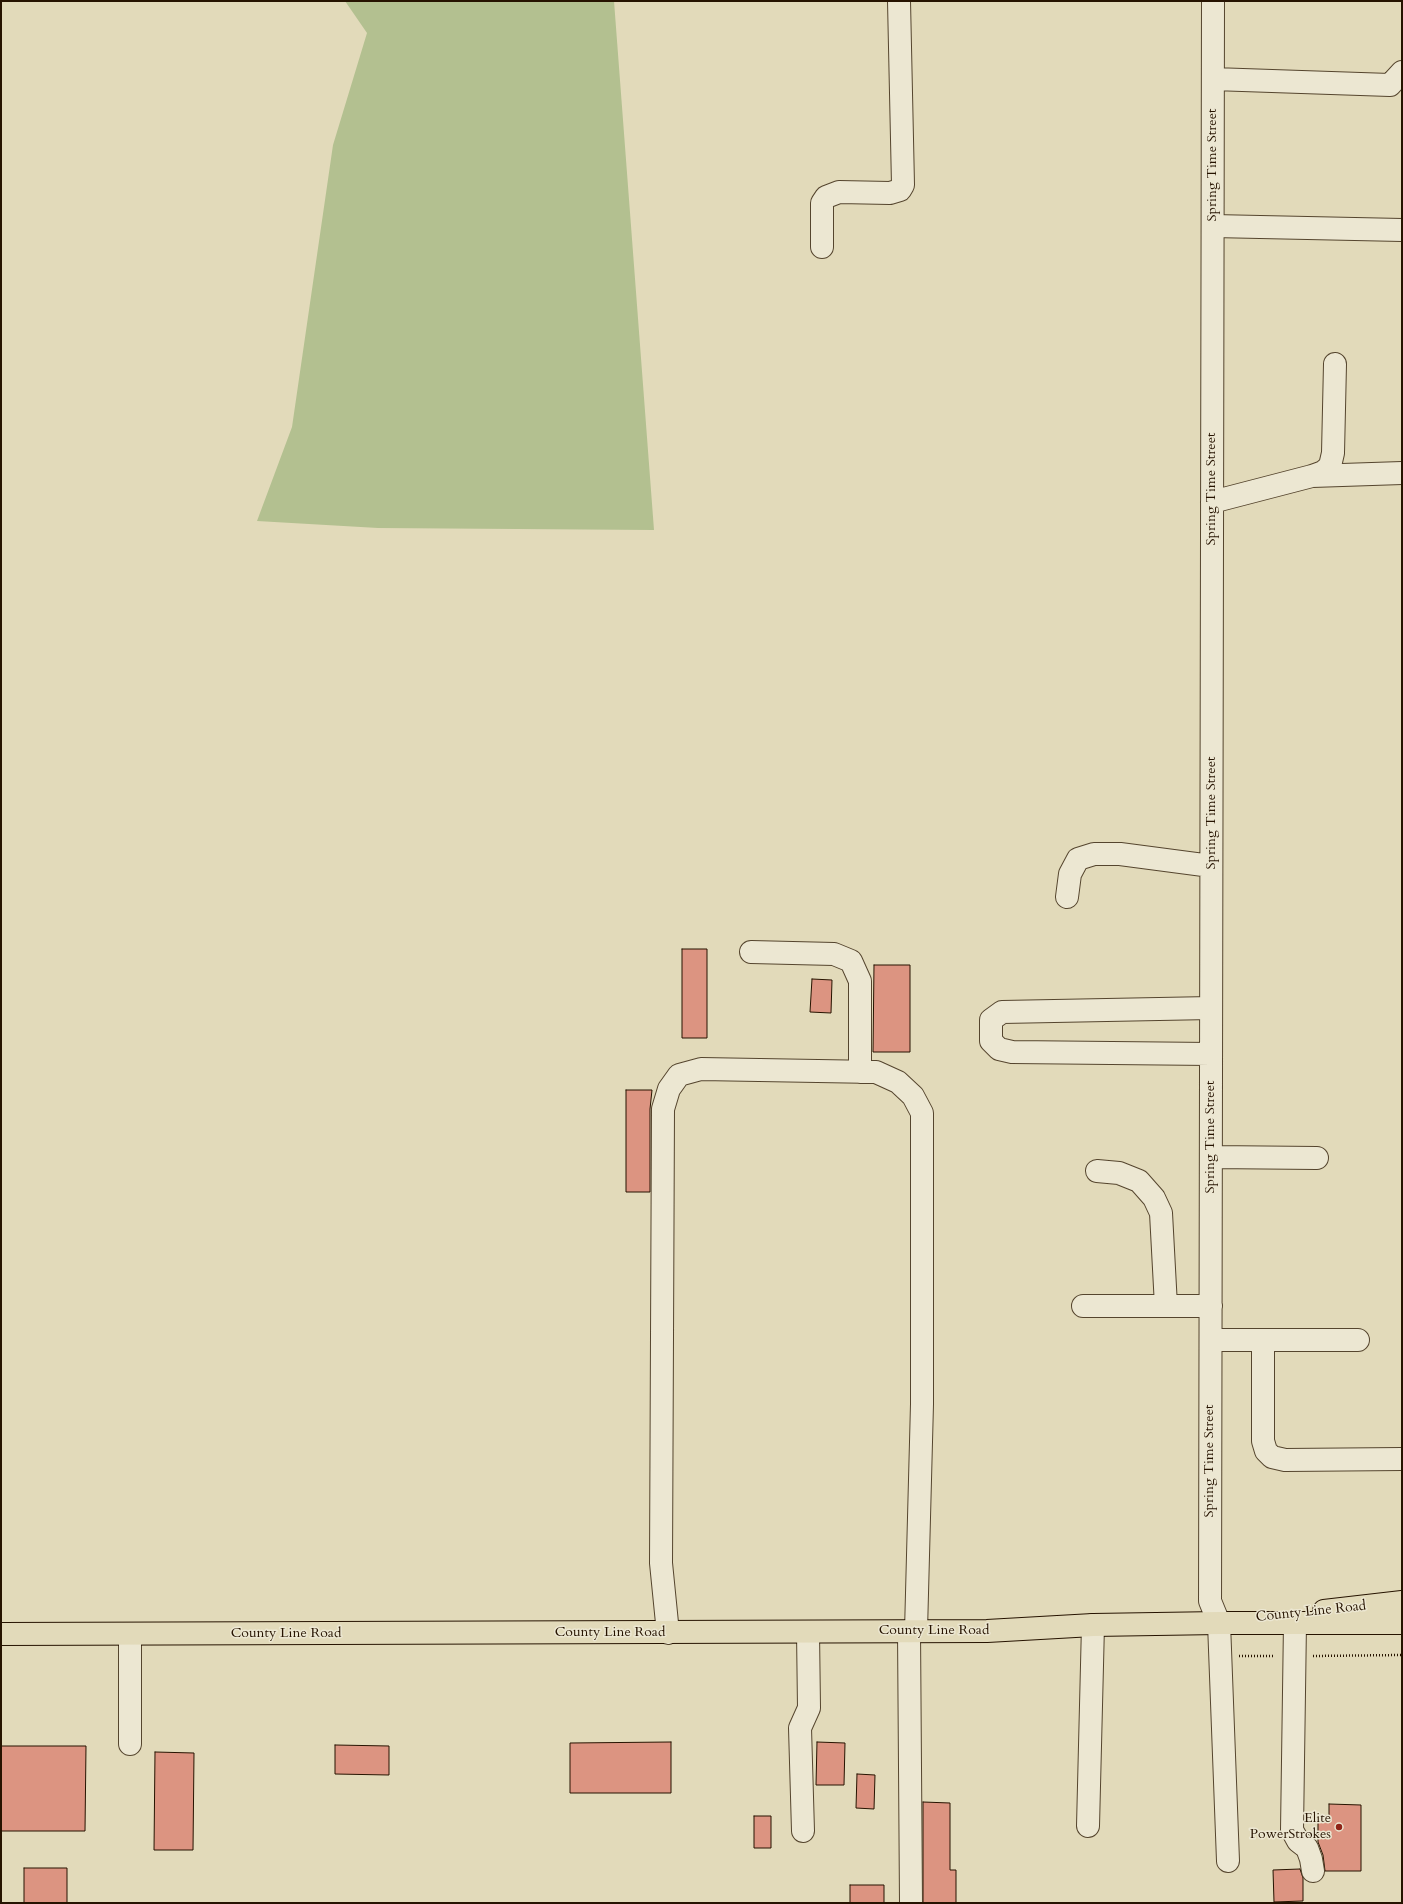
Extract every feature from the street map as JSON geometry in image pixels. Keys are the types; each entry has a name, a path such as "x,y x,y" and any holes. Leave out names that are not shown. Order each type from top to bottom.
{"main road":[{"name":"County Line Road","path":"1219,1623 1402,1602"},
{"name":"County Line Road","path":"1,1634 987,1631 1093,1626 1219,1623 1402,1623"}],"street":[{"path":"822,247 822,203 826,197 839,192 890,192 900,190 902,184 899,1"},
{"name":"Spring Time Street","path":"1213,1 1210,1601 1219,1623"},
{"path":"1213,79 1390,85 1402,72"},
{"path":"1213,226 1402,230"},
{"path":"1212,502 1312,476 1323,472 1330,466 1333,453 1335,364"},
{"path":"1312,476 1402,473"},
{"path":"1067,897 1070,874 1078,859 1094,854 1120,854 1212,866"},
{"path":"750,952 834,954 851,961 860,981 860,1072"},
{"path":"1211,1008 1002,1012 991,1020 991,1041 999,1049 1012,1052 1211,1054"},
{"path":"668,1632 661,1556 663,1109 668,1089 679,1075 701,1069 876,1072 898,1082 913,1096 922,1113 922,1396 913,1631 911,1903"},
{"path":"1211,1157 1317,1158"},
{"path":"1096,1171 1119,1172 1139,1181 1154,1198 1161,1213 1166,1306"},
{"path":"1083,1306 1211,1306"},
{"path":"1211,1340 1358,1340"},
{"path":"1263,1340 1263,1441 1266,1451 1272,1457 1285,1460 1402,1459"},
{"path":"1219,1623 1228,1860"},
{"path":"1295,1623 1292,1830 1298,1841 1307,1848 1313,1871"},
{"path":"1088,1826 1093,1626"},
{"path":"803,1831 800,1728 810,1708 808,1632"},
{"path":"130,1634 130,1744"}],"green space":[{"path":"345,1 614,1 654,530 378,528 257,521 292,427 333,145 367,33"}],"building":[{"path":"682,949 707,949 707,1038 682,1038"},
{"path":"874,965 910,965 910,1052 873,1052"},
{"path":"812,979 832,980 831,1013 810,1012"},
{"path":"626,1090 652,1090 650,1109 650,1192 626,1192"},
{"path":"671,1742 671,1793 570,1793 570,1743"},
{"path":"817,1742 845,1743 844,1785 816,1785"},
{"path":"335,1745 389,1746 389,1775 335,1774"},
{"path":"1,1746 86,1746 85,1831 1,1831"},
{"path":"155,1752 194,1753 193,1850 154,1850"},
{"path":"857,1774 875,1775 874,1809 856,1808"},
{"path":"923,1802 950,1803 950,1870 956,1870 956,1903 923,1903"},
{"path":"1329,1804 1361,1805 1361,1871 1325,1871 1323,1855 1318,1842 1318,1816 1329,1816"},
{"path":"754,1816 771,1816 771,1848 754,1848"},
{"path":"24,1868 67,1868 67,1903 24,1903"},
{"path":"1300,1869 1303,1878 1303,1901 1274,1902 1273,1870"},
{"path":"850,1885 884,1885 884,1903 850,1903"}],"place":[{"name":"Elite PowerStrokes","path":"1339,1827"}]}
